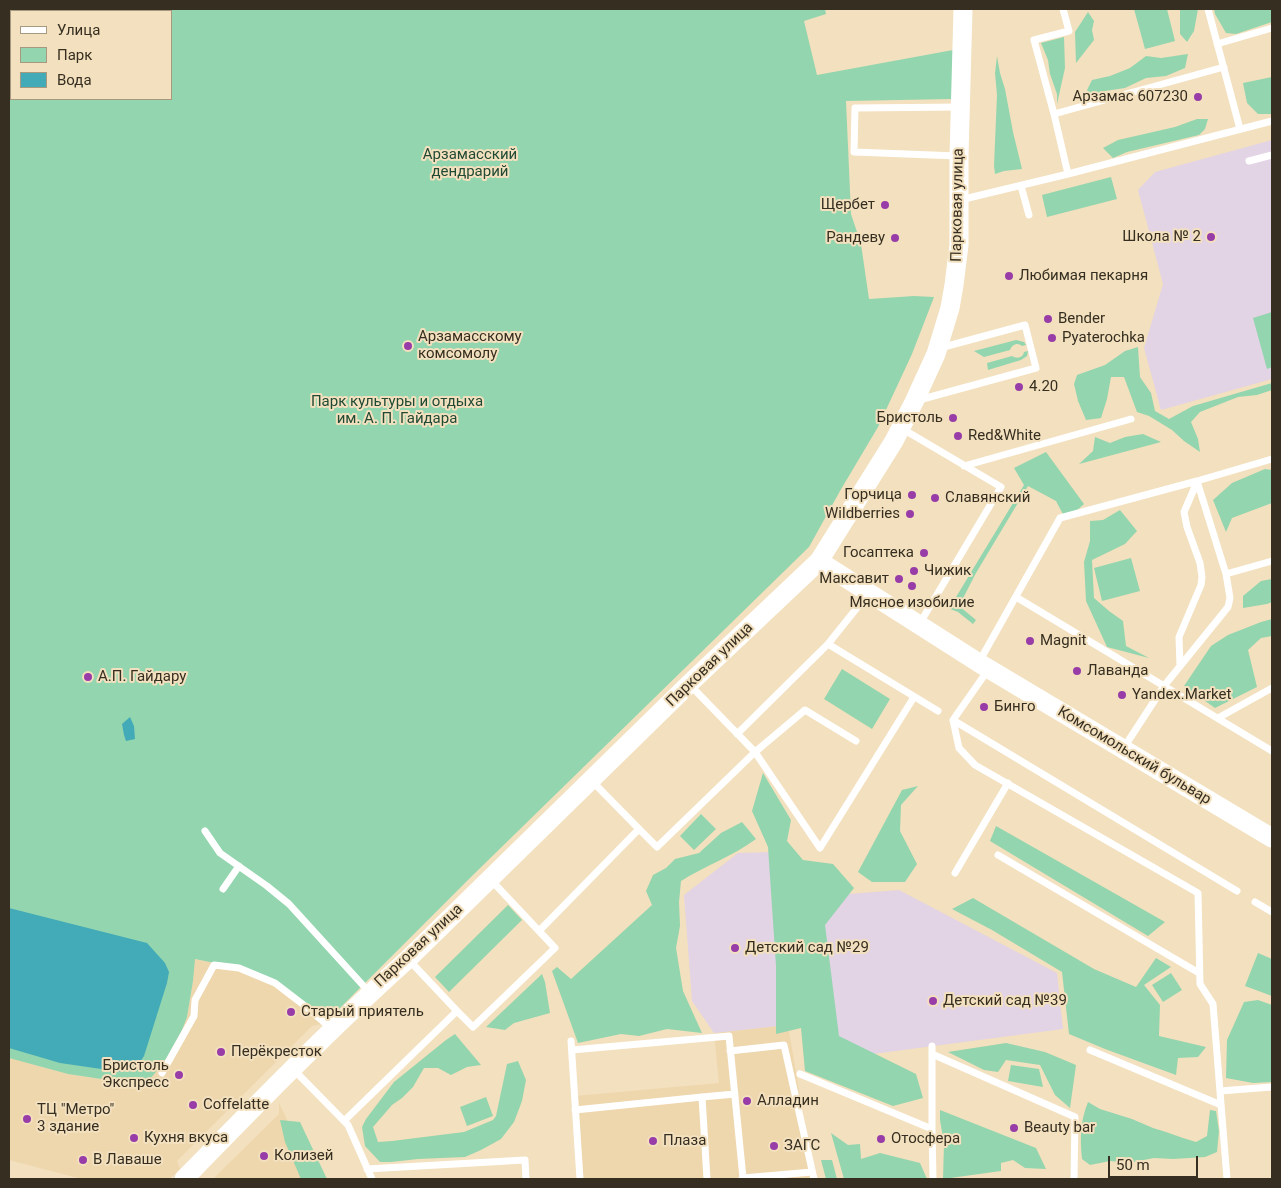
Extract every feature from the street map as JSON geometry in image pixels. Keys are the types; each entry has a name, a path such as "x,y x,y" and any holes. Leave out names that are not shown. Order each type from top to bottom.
{"street":[{"name":"Парковая улица","path":"184,1179 332,1029 408,959 689,684 819,561 894,442 937,349 950,308 959,245 959,156 963,9"},
{"name":"Комсомольский бульвар","path":"819,561 983,666 1272,838"}],"lane":[{"path":"1063,9 1069,31 1034,40 1068,174"},
{"path":"1208,9 1240,129"},
{"path":"1217,44 1272,28"},
{"path":"1054,114 1224,67"},
{"path":"959,156 854,152 855,108 961,107"},
{"path":"960,200 1272,121"},
{"path":"1249,161 1272,155"},
{"path":"1021,186 1029,215"},
{"path":"914,402 1036,368 1025,325 937,349"},
{"path":"964,466 1131,419"},
{"path":"901,428 1001,487 919,625"},
{"path":"1227,1179 1213,1004 1200,984 1198,893 975,764 959,748 953,720 983,666 1016,597 1060,518 1197,482 1272,459"},
{"path":"1123,750 1164,686 1228,607 1230,598 1226,574 1197,482"},
{"path":"1180,666 1179,637 1201,585 1202,577 1200,563 1184,512 1197,482"},
{"path":"1226,574 1272,561"},
{"path":"737,734 828,644 869,593"},
{"path":"1016,597 1272,751"},
{"path":"828,644 938,711"},
{"path":"689,684 756,752 820,848 914,696"},
{"path":"1218,718 1272,688"},
{"path":"591,780 658,847 756,752 805,710 856,741"},
{"path":"953,720 1237,891"},
{"path":"955,873 1008,783"},
{"path":"539,931 639,829"},
{"path":"206,831 220,853 289,904 370,993"},
{"path":"998,855 1199,973"},
{"path":"223,889 238,866"},
{"path":"408,959 473,1027 555,948 490,879"},
{"path":"1255,902 1272,912"},
{"path":"162,1073 194,1016 195,1000 214,965 239,968 275,983 332,1029"},
{"path":"344,1121 457,1011"},
{"path":"572,1050 729,1036 730,1051 743,1179 813,1176 784,1045 730,1051"},
{"path":"572,1041 580,1179"},
{"path":"932,1046 933,1179"},
{"path":"1090,1050 1221,1105"},
{"path":"932,1054 1075,1117 1074,1179"},
{"path":"292,1068 348,1125 372,1179"},
{"path":"800,1074 932,1129"},
{"path":"1220,1092 1272,1087"},
{"path":"576,1110 735,1094"},
{"path":"702,1097 707,1179"},
{"path":"367,1169 525,1160 526,1179"}],"shaded area":[{"name":"Школа № 2","path":"1272,140 1272,379 1161,410 1144,348 1163,284 1138,190 1155,172"},
{"name":"Детский сад №29","path":"774,852 788,1025 714,1033 692,1001 684,895 738,853"},
{"name":"Детский сад №39","path":"899,890 1057,973 1063,1029 812,1062 798,898"},
{"path":"194,959 239,968 275,983 325,1023 312,1026 177,1161 180,1169 169,1179 82,1179 9,1160 9,1058 68,1074 135,1084 165,1061 187,1017 193,981"},
{"path":"788,1025 814,1179 580,1179 575,1096 719,1083 714,1033"},
{"path":"279,1103 316,1179 213,1179 279,1114"}],"green space":[{"name":"Парк культуры и отдыха им. А. П. Гайдара","path":"9,9 825,9 826,14 804,21 817,75 953,50 952,99 846,101 851,214 861,244 869,299 914,296 934,297 912,354 878,427 809,547 474,874 325,1023 275,983 239,968 195,959 187,1017 165,1061 150,1079 135,1084 68,1074 9,1058"},
{"path":"1134,9 1167,9 1175,41 1145,49"},
{"path":"1180,9 1198,9 1194,31 1187,42 1180,34"},
{"path":"1214,9 1272,9 1272,22 1236,34 1226,33"},
{"path":"1088,12 1094,21 1092,30 1094,40 1076,63 1075,32"},
{"path":"1064,37 1065,68 1057,104 1057,94 1050,74 1048,60 1041,43"},
{"path":"1188,54 1185,68 1166,76 1146,78 1125,88 1105,91 1092,96 1087,90 1092,80 1110,76 1130,68 1146,56 1161,58"},
{"path":"997,56 1022,169 995,174 997,95 995,73"},
{"path":"1272,77 1272,114 1258,114 1247,103 1243,83"},
{"path":"1197,119 1208,119 1205,129 1199,135 1127,152 1113,158 1103,148 1118,140 1175,127"},
{"path":"1111,177 1117,199 1047,217 1042,195"},
{"path":"1272,312 1272,367 1267,369 1253,318"},
{"path":"1016,340 1024,342 1026,345 1015,344 1010,350 984,357 974,351"},
{"path":"1138,347 1140,377 1151,393 1155,411 1169,419 1193,406 1272,383 1272,390 1257,395 1238,397 1200,412 1191,422 1198,439 1200,452 1172,430 1149,416 1137,412 1124,377 1111,377 1101,418 1086,420 1078,401 1074,384 1077,375 1105,365 1125,351"},
{"path":"1028,351 1027,356 1021,360 988,370 987,363 1012,356 1020,357 1024,352"},
{"path":"1143,434 1161,442 1079,464 1093,451 1095,437 1110,443 1125,437"},
{"path":"1046,452 1084,504 1066,520 1056,501 1028,486 976,573 959,606 976,620 973,624 958,612 945,607 944,603 953,602 1024,485 1014,468"},
{"path":"1265,469 1272,470 1272,503 1232,518 1226,532 1213,500 1232,483"},
{"path":"1120,510 1137,531 1125,544 1092,560 1094,598 1123,621 1126,646 1149,658 1107,647 1086,601 1084,562 1090,541 1090,521 1103,520"},
{"path":"1131,558 1140,591 1102,601 1094,568"},
{"path":"1272,579 1272,602 1243,608 1243,596 1261,581"},
{"path":"1272,619 1272,636 1261,638 1248,650 1257,687 1215,708 1184,686 1211,646 1228,635"},
{"path":"842,669 890,699 872,729 824,699"},
{"path":"763,773 791,820 787,841 803,860 833,864 854,888 825,925 839,1036 916,1074 923,1098 893,1106 805,1071 801,1028 776,1034 776,966 768,847 752,811"},
{"path":"918,786 901,805 900,831 917,864 905,882 872,882 858,872 902,790"},
{"path":"701,814 716,829 694,850 680,836"},
{"path":"742,822 756,839 738,851 681,881 679,902 680,926 676,948 683,991 702,1033 667,1029 639,1036 621,1034 578,1043 552,971 557,967 571,979 652,905 646,891 653,875 666,868 675,859 699,853 721,833"},
{"path":"996,826 1165,922 1148,936 990,841"},
{"path":"973,898 1094,969 1136,987 1156,958 1171,967 1144,985 1160,1005 1159,1036 1206,1047 1198,1057 1178,1058 1176,1075 1069,1034 1062,972 992,930 952,909"},
{"path":"508,905 522,920 449,992 435,977"},
{"path":"1258,953 1272,959 1272,996 1245,986"},
{"path":"1171,973 1182,990 1163,1002 1152,985"},
{"path":"542,974 550,1013 514,1023 505,1030 486,1027"},
{"path":"1258,1000 1272,1005 1272,1082 1253,1083 1226,1078 1227,1040 1244,1002"},
{"path":"455,1034 481,1065 467,1067 451,1075 438,1068 424,1068 413,1087 392,1105 373,1127 378,1142 464,1132 493,1120 496,1116 507,1064 518,1061 526,1080 522,1101 514,1122 501,1139 465,1157 380,1162 365,1146 362,1127 366,1119 394,1082"},
{"path":"1006,1043 1045,1052 1076,1065 1070,1108 1055,1095 1040,1065 1006,1060 998,1072 984,1070 948,1052"},
{"path":"1011,1065 1039,1069 1043,1087 1008,1081"},
{"path":"486,1097 493,1116 467,1126 460,1107"},
{"path":"1088,1102 1100,1109 1196,1142 1207,1136 1210,1110 1216,1111 1219,1131 1217,1152 1205,1157 1154,1158 1128,1163 1110,1161 1090,1165 1082,1159 1081,1144 1082,1123"},
{"path":"940,1110 1036,1148 1046,1169 1025,1168 1013,1160 1001,1163 1001,1171 943,1179 944,1144"},
{"path":"280,1120 300,1122 327,1179 301,1179 285,1142"},
{"path":"831,1133 848,1145 860,1144 861,1159 880,1153 920,1163 927,1179 844,1179"},
{"path":"821,1160 832,1160 837,1179 826,1179"}],"water":[{"path":"130,717 134,726 135,739 126,741 122,724"},
{"path":"9,908 147,943 165,963 169,972 167,983 144,1056 138,1065 122,1072 60,1063 9,1048"}],"place":[{"name":"Арзамас 607230","path":"1198,97"},
{"name":"Щербет","path":"885,205"},
{"name":"Школа № 2","path":"1211,237"},
{"name":"Рандеву","path":"895,238"},
{"name":"Любимая пекарня","path":"1009,276"},
{"name":"Bender","path":"1048,319"},
{"name":"Pyaterochka","path":"1052,338"},
{"name":"Арзамасскому комсомолу","path":"408,346"},
{"name":"4.20","path":"1019,387"},
{"name":"Бристоль","path":"953,418"},
{"name":"Red&White","path":"958,436"},
{"name":"Горчица","path":"912,495"},
{"name":"Славянский","path":"935,498"},
{"name":"Wildberries","path":"910,514"},
{"name":"Госаптека","path":"924,553"},
{"name":"Чижик","path":"914,571"},
{"name":"Максавит","path":"899,579"},
{"name":"Мясное изобилие","path":"912,586"},
{"name":"Magnit","path":"1030,641"},
{"name":"Лаванда","path":"1077,671"},
{"name":"А.П. Гайдару","path":"88,677"},
{"name":"Yandex.Market","path":"1122,695"},
{"name":"Бинго","path":"984,707"},
{"name":"Детский сад №29","path":"735,948"},
{"name":"Детский сад №39","path":"933,1001"},
{"name":"Старый приятель","path":"291,1012"},
{"name":"Перёкресток","path":"221,1052"},
{"name":"Бристоль Экспресс","path":"179,1075"},
{"name":"Алладин","path":"747,1101"},
{"name":"Coffelatte","path":"193,1105"},
{"name":"ТЦ \"Метро\" 3 здание","path":"27,1119"},
{"name":"Beauty bar","path":"1014,1128"},
{"name":"Кухня вкуса","path":"134,1138"},
{"name":"Отосфера","path":"881,1139"},
{"name":"Плаза","path":"653,1141"},
{"name":"ЗАГС","path":"774,1146"},
{"name":"Колизей","path":"264,1156"},
{"name":"В Лаваше","path":"83,1160"}],"park label":[{"name":"Арзамасский дендрарий","path":"470,164"}]}
